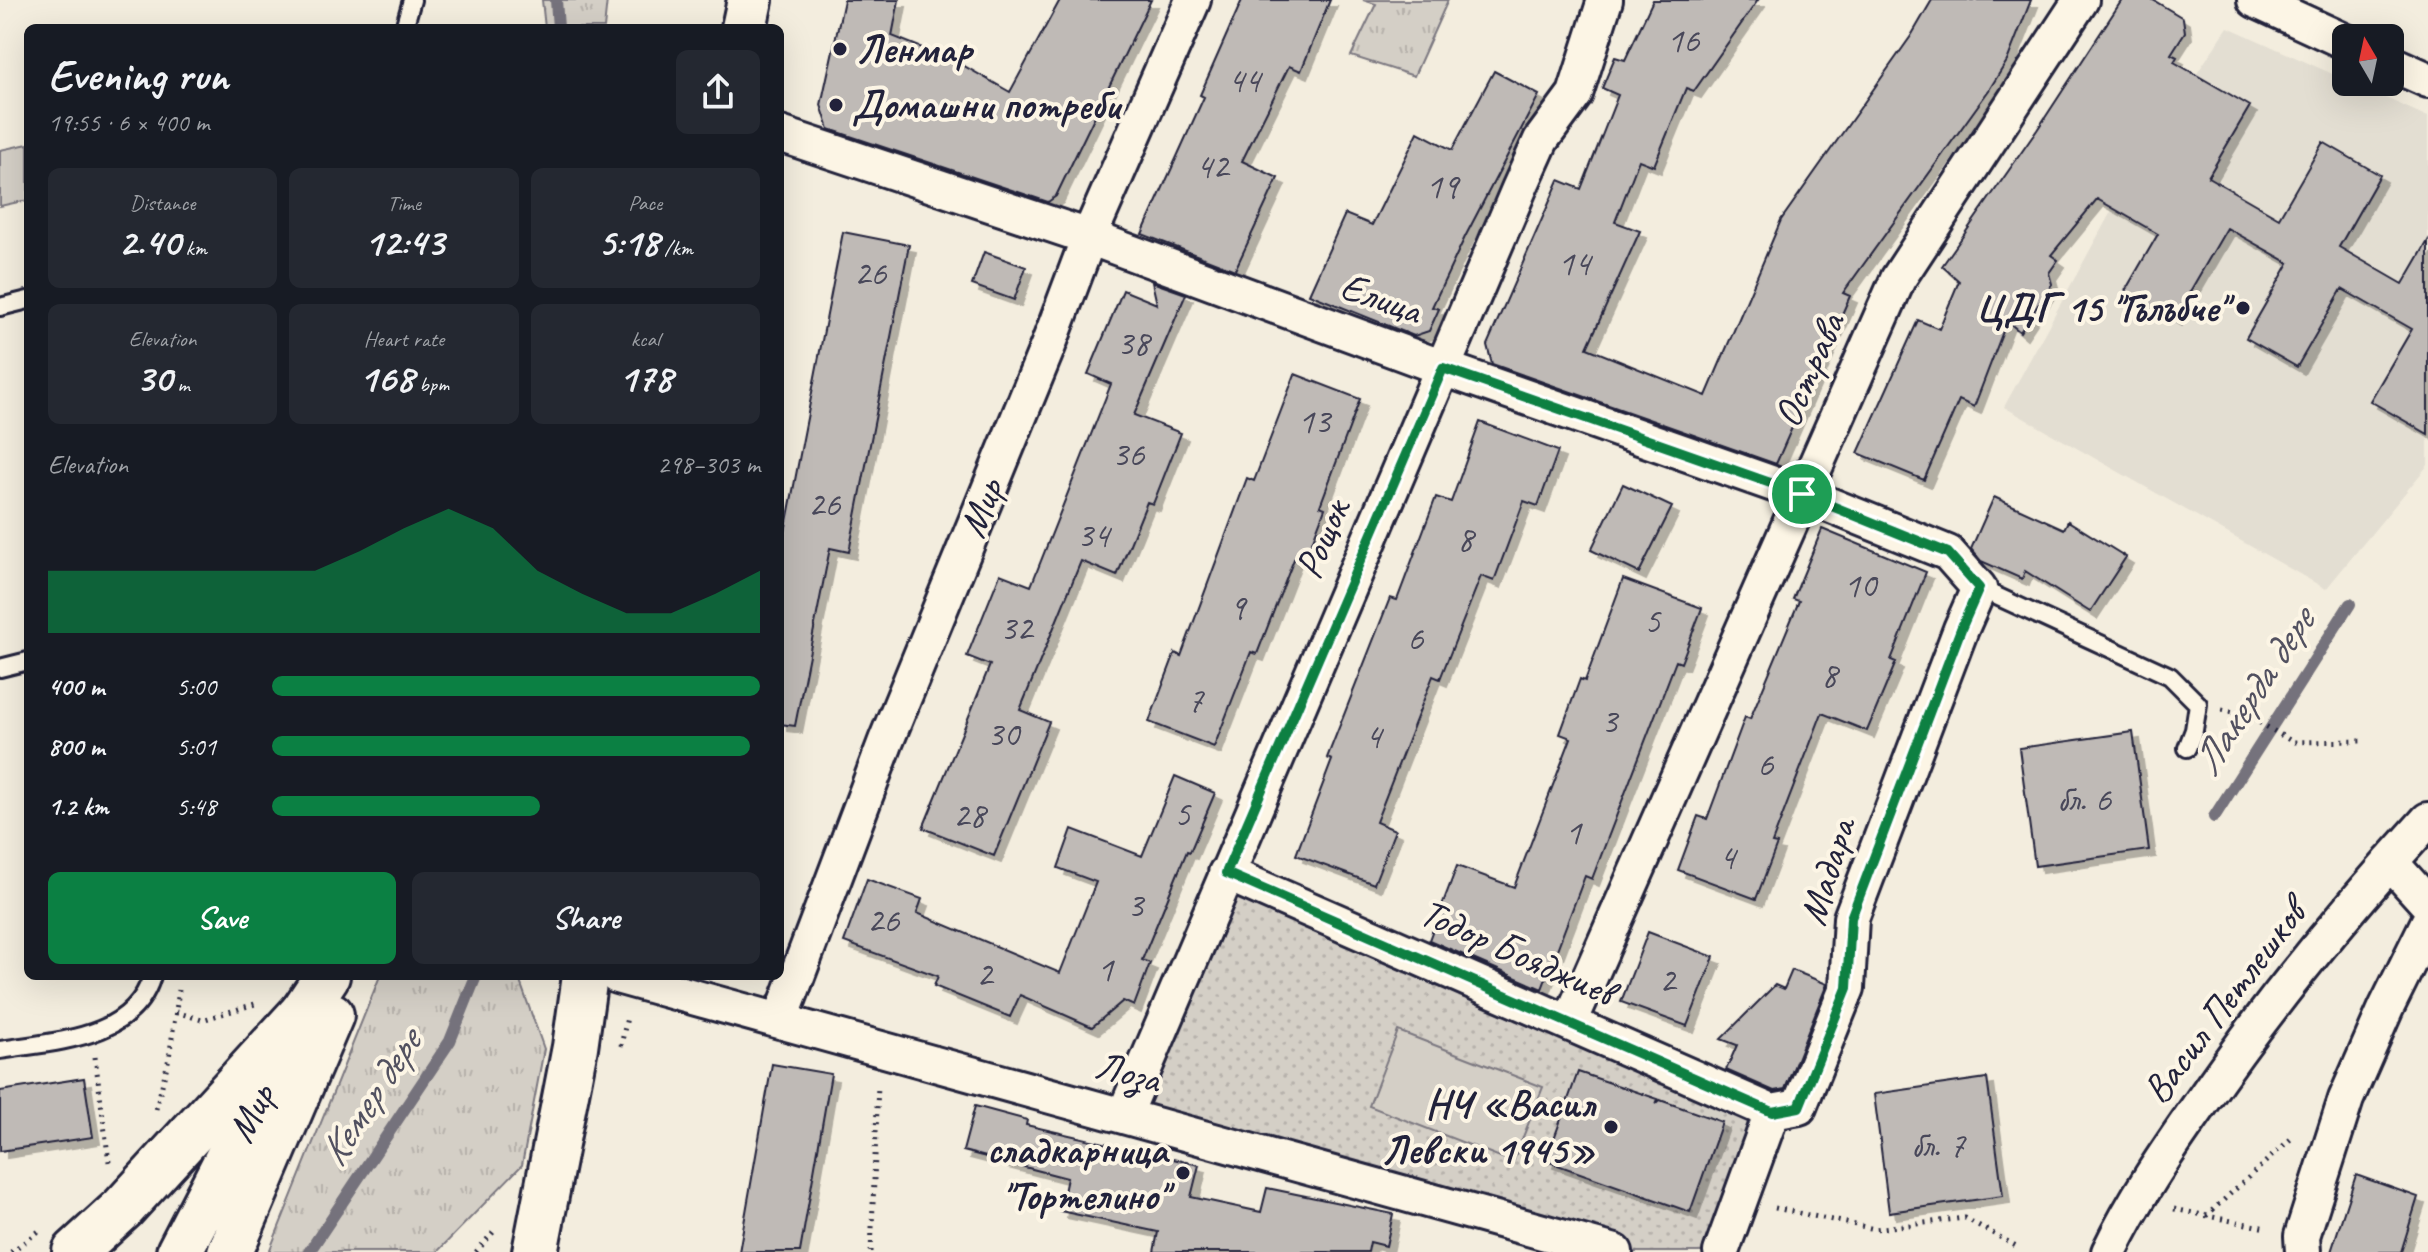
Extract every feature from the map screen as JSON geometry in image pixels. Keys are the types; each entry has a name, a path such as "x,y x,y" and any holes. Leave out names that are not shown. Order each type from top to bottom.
{"main road":[{"path":"745,24 750,0"},
{"name":"Мир","path":"179,1252 303,1012 324,980"},
{"name":"Мир","path":"230,1252 346,980"},
{"path":"535,1252 584,980"},
{"path":"75,1252 123,1208 303,1012"}],"street":[{"name":"Мир","path":"780,1021 886,741 1048,346 1089,237 1193,0"},
{"name":"Рощок","path":"1124,1116 1541,140 1575,94 1605,0"},
{"name":"Острава","path":"1570,1022 1898,279 2081,0"},
{"path":"2255,0 2332,36"},
{"path":"2404,69 2428,80"},
{"name":"Елица","path":"784,135 1089,237 1443,368 1802,494 1948,553 1979,588"},
{"name":"Мадара","path":"1772,1112 1799,1107 1847,988 1851,918 1979,588"},
{"name":"Васил Петлешков","path":"2109,1252 2160,1161 2247,1035 2428,820"},
{"path":"2390,862 2428,904"},
{"name":"Тодор Бояджиев","path":"1226,873 1772,1112"},
{"path":"2302,1244 2346,1099 2428,923"},
{"name":"Лоза","path":"631,980 1615,1252"},
{"path":"1721,1252 1772,1112"}],"lane":[{"path":"405,24 412,0"},
{"path":"0,307 24,301"},
{"path":"1979,588 2170,676 2198,704 2194,730 2187,748"},
{"path":"0,668 24,662"},
{"path":"0,1050 92,1035 129,1016 148,990 151,980"}],"path":[{"path":"2248,716 2293,742 2366,741"},
{"path":"154,1116 169,1058 179,987"},
{"path":"176,1012 202,1020 252,1003 303,1012"},
{"path":"92,1035 109,1150"},
{"path":"871,1252 878,1092"},
{"path":"2206,1216 2297,1133"},
{"path":"1739,1200 1875,1229 1965,1218 2016,1246"},
{"path":"2136,1201 2206,1216 2302,1244"}],"shaded area":[{"name":"ЦДГ 15 \"Гълъбче\"","path":"2228,27 2332,74 2332,96 2381,96 2428,117 2428,465 2326,589 2004,407 2141,157"}],"green space":[{"path":"542,0 607,0 604,24 545,24"},
{"path":"1363,0 1448,0 1414,76 1351,56 1376,4"},
{"path":"24,145 24,201 0,206 0,150"},
{"path":"1226,873 1772,1112 1721,1252 1615,1252 1124,1116"},
{"path":"378,980 519,980 544,1049 522,1165 437,1252 269,1252"},
{"path":"1398,1031 1543,1087 1513,1162 1369,1106"}],"building":[{"path":"844,0 899,0 892,36 957,62 1010,92 1060,0 1151,0 1056,196 1048,202 829,129 821,105"},
{"path":"1242,0 1330,0 1301,71 1289,66 1242,161 1278,178 1235,270 1142,234 1204,97 1200,95"},
{"path":"1653,0 1758,0 1694,91 1686,88 1654,166 1639,160 1615,222 1640,231 1587,348 1706,396 1781,220 1911,36 1932,0 2031,0 2007,61 1989,90 1843,293 1850,296 1776,464 1492,364 1487,345 1559,180 1581,189 1618,95 1602,88 1615,57 1625,60"},
{"path":"2122,0 2153,0 2183,18 2185,32 2171,54 2177,57 2174,62 2250,106 2208,177 2279,218 2323,142 2380,175 2339,247 2403,284 2428,241 2428,434 2370,401 2412,329 2342,289 2297,367 2246,338 2289,263 2227,228 2174,319 2125,291 2158,234 2097,199 2051,255 2058,260 2049,273 2052,284 2020,332 2007,321 1974,407 1959,400 1924,480 1858,453 1918,320 1939,329 1959,281 1942,266 2037,130"},
{"path":"1494,71 1539,95 1432,307 1439,309 1429,331 1414,336 1309,294 1345,214 1372,225 1418,132 1452,150"},
{"path":"843,232 909,245 849,552 830,548 795,726 784,725 785,532"},
{"path":"984,252 1026,267 1014,300 972,285"},
{"path":"1152,282 1186,294 1134,415 1181,433 1153,504 1147,502 1117,576 1081,561 1020,710 1049,722 994,856 923,828 990,665 967,656 1000,574 1031,586 1111,384 1088,374 1123,290 1157,304"},
{"path":"1295,374 1360,399 1320,506 1325,508 1304,563 1294,559 1257,654 1251,652 1214,747 1149,722 1175,653 1181,656 1247,478 1254,481"},
{"path":"1480,422 1558,451 1538,506 1524,501 1494,581 1481,576 1440,679 1433,676 1376,822 1395,830 1374,884 1296,855 1332,760 1327,758 1390,598 1397,600 1436,497 1451,502"},
{"path":"1623,484 1672,507 1639,573 1591,550"},
{"path":"1994,497 2064,529 2068,521 2126,557 2090,612 2025,571 2022,579 1981,561 1971,549"},
{"path":"1822,529 1926,572 1891,660 1896,662 1867,731 1822,713 1772,843 1777,844 1756,899 1678,870 1698,816 1707,819 1745,717 1750,719 1799,601 1793,599"},
{"path":"1623,579 1702,608 1681,663 1676,661 1592,879 1585,876 1542,989 1429,940 1457,866 1514,887 1571,738 1560,734 1580,679 1585,681"},
{"path":"2133,732 2149,850 2035,866 2019,748"},
{"path":"1175,776 1215,793 1190,852 1187,851 1142,960 1150,963 1134,1006 1123,1001 1092,1027 1020,995 1010,1017 934,986 938,976 844,942 867,879 922,899 917,913 1060,973 1096,882 1058,868 1072,829 1142,856"},
{"path":"1648,932 1714,957 1687,1026 1621,1002"},
{"path":"1792,970 1827,984 1785,1089 1774,1091 1726,1070 1737,1045 1721,1039 1775,985 1784,989"},
{"path":"772,1064 831,1074 800,1252 739,1252"},
{"path":"1578,1072 1658,1099 1656,1104 1660,1100 1722,1122 1690,1212 1546,1161"},
{"path":"84,1078 93,1137 0,1151 0,1091"},
{"path":"1987,1078 2003,1196 1889,1212 1874,1094"},
{"path":"975,1106 1027,1120 1026,1125 1199,1165 1191,1197 1261,1212 1267,1188 1393,1214 1386,1246 1370,1242 1368,1252 1154,1252 1158,1232 1060,1211 1067,1178 963,1151"},
{"path":"2356,1175 2418,1197 2401,1252 2331,1252"}],"waterway":[{"name":"Кемер дере","path":"556,0 558,24"},
{"name":"Лакерда дере","path":"2214,817 2350,604"},
{"name":"Кемер дере","path":"309,1252 450,1041 474,980"}],"place":[{"name":"Ленмар","path":"840,49"},
{"name":"Домашни потреби","path":"836,105"},
{"name":"ЦДГ 15 \"Гълъбче\"","path":"2243,308"},
{"name":"НЧ «Васил Левски 1945»","path":"1611,1127"},
{"name":"сладкарница \"Тортелино\"","path":"1183,1173"}],"route":[{"path":"1443,368 1802,494 1948,553 1979,588 1851,918 1847,988 1799,1107 1772,1112 1226,873 1443,368"}]}
